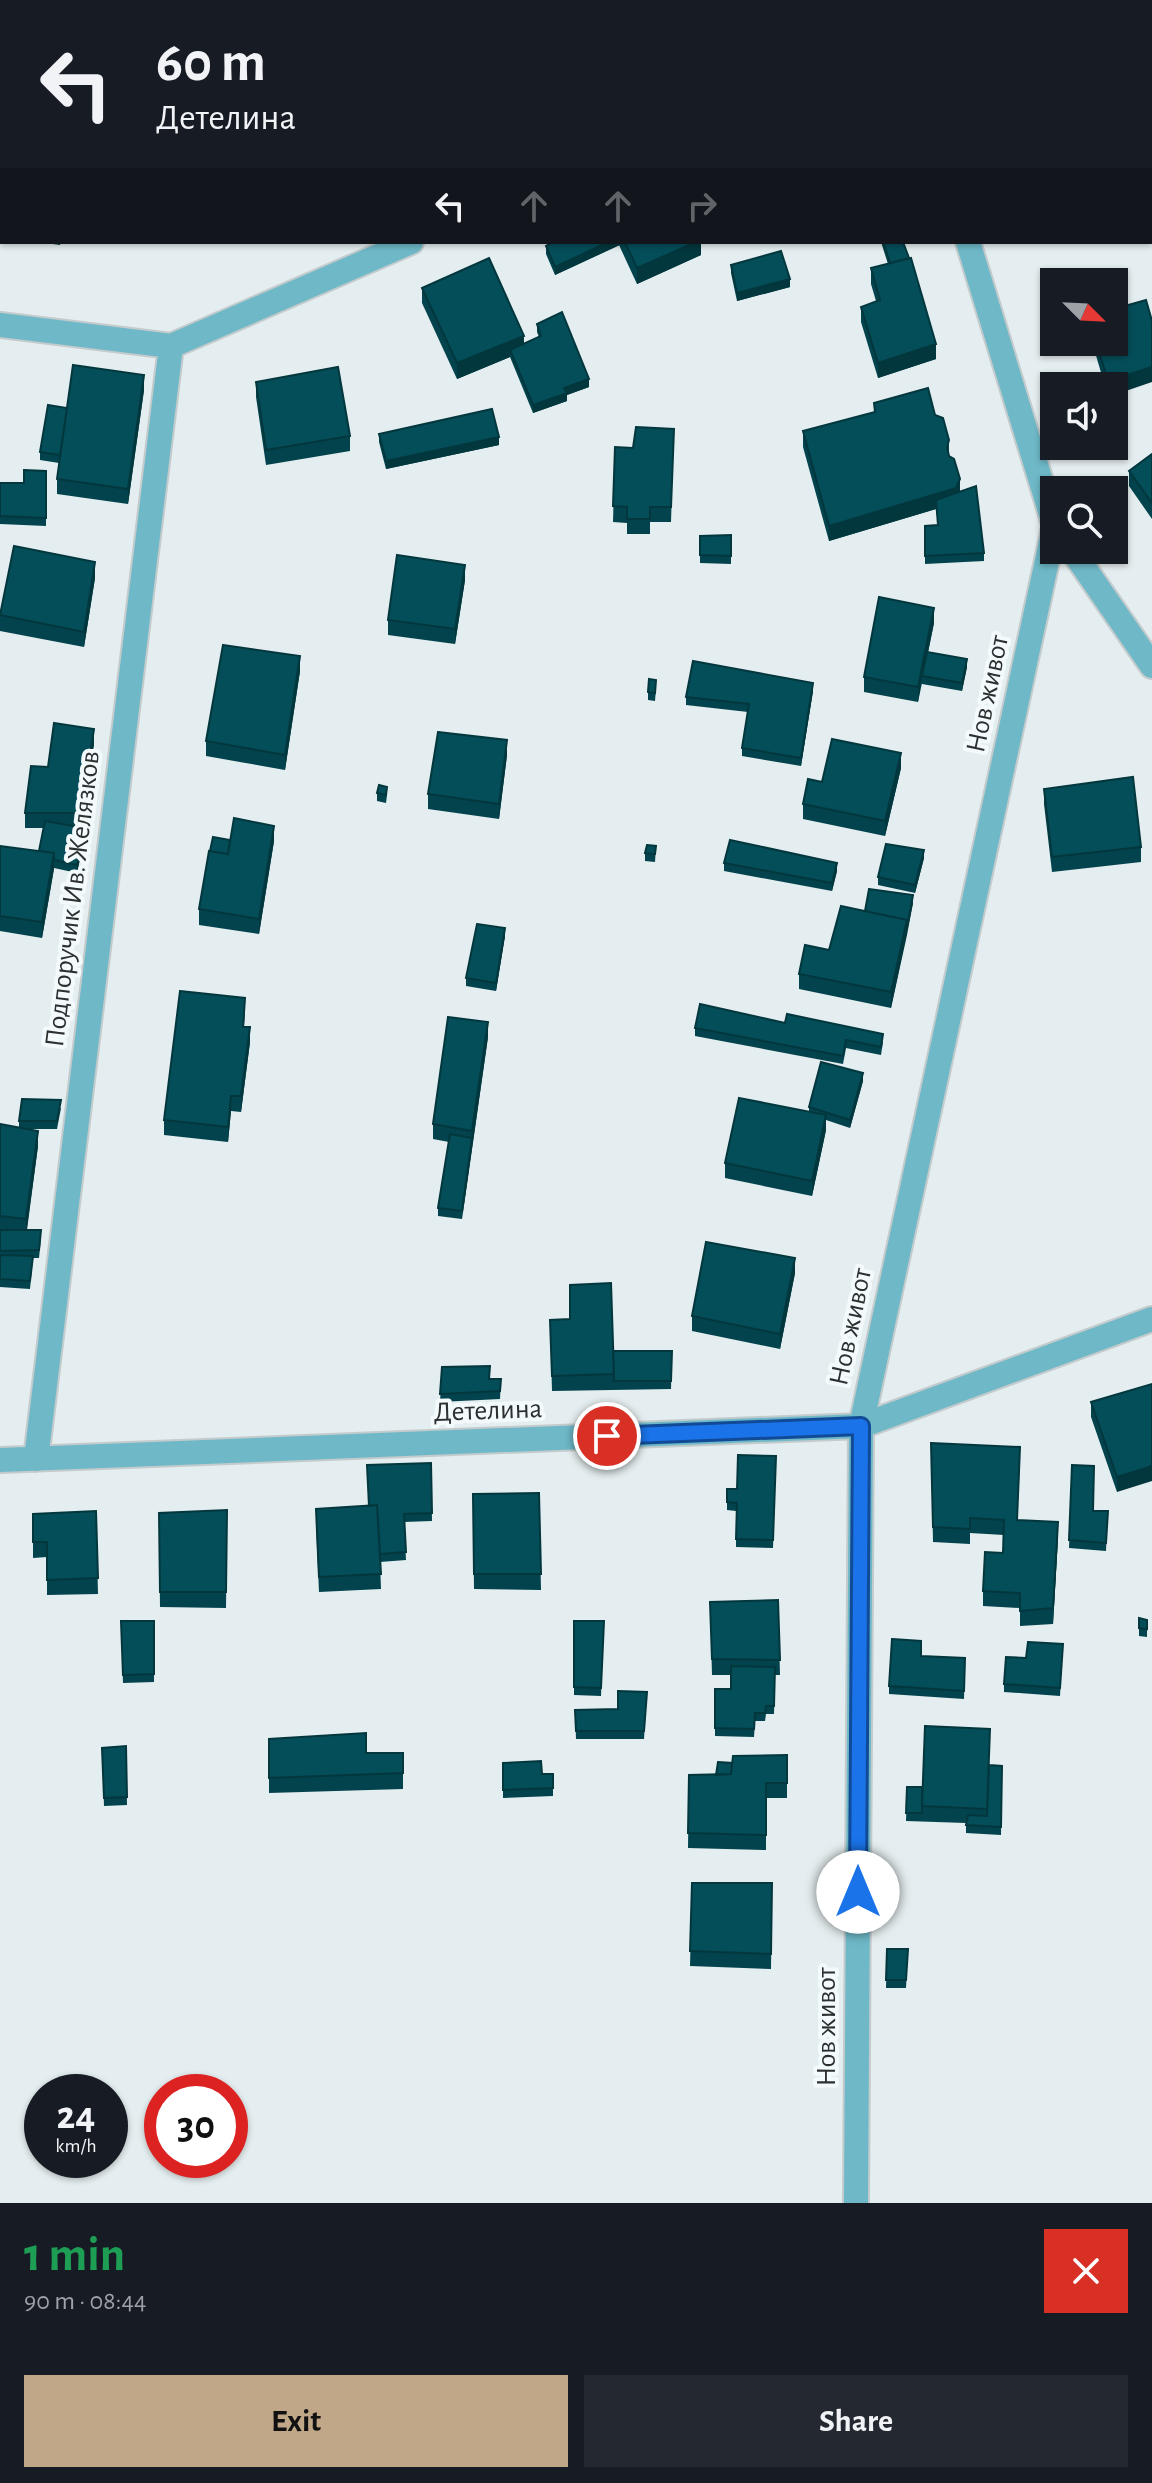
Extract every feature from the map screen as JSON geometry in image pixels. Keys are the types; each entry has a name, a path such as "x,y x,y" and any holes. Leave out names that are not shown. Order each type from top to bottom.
{"street":[{"path":"0,325 171,346 406,244"},
{"path":"969,244 1040,480"},
{"name":"Подпоручик Ив. Желязков","path":"36,1459 171,346"},
{"name":"Нов живот","path":"856,2203 861,1426 1046,564"},
{"path":"1082,564 1152,666"},
{"name":"Детелина","path":"0,1460 861,1426 1152,1319"}],"building":[{"path":"550,244 604,244 555,267 546,246"},
{"path":"626,244 691,244 637,268"},
{"path":"884,244 904,244 909,258 890,263"},
{"path":"781,251 790,279 737,293 731,265"},
{"path":"489,258 524,336 457,363 422,288"},
{"path":"911,258 936,344 878,363 861,307 880,300 871,268"},
{"path":"1146,300 1152,321 1152,367 1128,375 1128,372 1105,372 1100,356 1128,356 1128,305"},
{"path":"562,312 589,379 564,388 567,393 533,405 510,350 541,336 537,324"},
{"path":"73,365 144,375 128,489 57,479"},
{"path":"338,367 350,436 266,450 256,382"},
{"path":"928,388 935,415 943,418 949,440 949,456 954,459 960,479 956,488 829,526 803,431 875,412 874,403"},
{"path":"48,405 67,408 60,455 40,452"},
{"path":"492,409 499,437 386,461 379,434"},
{"path":"636,427 674,429 671,507 650,507 650,519 627,519 627,507 613,506 615,447 633,448"},
{"path":"1152,454 1152,503 1129,471"},
{"path":"24,470 46,471 46,518 0,516 0,483 24,483"},
{"path":"976,486 984,553 925,556 925,526 938,525 936,500"},
{"path":"731,535 731,556 700,555 700,536"},
{"path":"14,546 95,562 84,632 0,615"},
{"path":"397,555 465,565 455,629 388,620"},
{"path":"879,597 934,608 918,687 864,677"},
{"path":"223,645 300,656 285,755 206,741"},
{"path":"927,652 967,659 962,683 922,676"},
{"path":"693,661 813,683 801,758 742,748 749,704 686,697"},
{"path":"649,679 656,680 655,693 648,692"},
{"path":"54,723 94,729 81,813 25,813 31,766 48,767"},
{"path":"438,732 507,740 499,804 428,794"},
{"path":"832,739 901,753 885,821 803,804 808,779 822,782"},
{"path":"1133,777 1141,847 1052,857 1044,789"},
{"path":"379,785 387,787 386,795 377,793"},
{"path":"234,818 274,826 259,919 199,909 209,851 228,854"},
{"path":"45,821 85,828 77,865 54,860 54,853 39,851"},
{"path":"213,837 230,840 228,854 210,851"},
{"path":"730,840 837,863 832,883 724,863"},
{"path":"886,844 924,850 915,885 878,877"},
{"path":"647,845 656,846 655,854 645,853"},
{"path":"0,846 54,853 42,922 0,916"},
{"path":"869,889 913,895 907,927 907,920 865,911"},
{"path":"841,906 907,920 891,992 799,974 805,945 829,950"},
{"path":"477,924 505,928 496,983 466,978"},
{"path":"180,991 245,998 243,1027 250,1027 241,1096 231,1096 228,1127 164,1120"},
{"path":"700,1004 785,1023 787,1014 883,1034 881,1047 846,1040 843,1056 695,1028"},
{"path":"448,1017 488,1022 472,1131 433,1124"},
{"path":"821,1062 863,1073 850,1120 809,1107"},
{"path":"739,1098 826,1115 812,1181 725,1163"},
{"path":"22,1099 61,1100 57,1121 19,1121"},
{"path":"0,1124 38,1131 26,1219 0,1216"},
{"path":"450,1134 472,1138 462,1211 438,1208"},
{"path":"0,1230 41,1230 39,1250 0,1251"},
{"path":"706,1242 795,1258 780,1334 692,1316"},
{"path":"0,1255 33,1256 30,1281 0,1279"},
{"path":"611,1283 614,1374 552,1376 550,1320 570,1319 570,1285"},
{"path":"613,1351 672,1351 671,1381 614,1381"},
{"path":"490,1366 489,1379 501,1379 500,1391 440,1394 442,1367"},
{"path":"1152,1384 1152,1466 1117,1477 1091,1402"},
{"path":"931,1443 1020,1447 1017,1520 1058,1522 1053,1608 1020,1611 1020,1593 983,1591 985,1552 1003,1553 1004,1520 970,1518 970,1529 933,1527"},
{"path":"738,1455 776,1456 773,1540 736,1539 737,1503 727,1502 727,1489 737,1489"},
{"path":"431,1463 432,1513 404,1514 406,1552 380,1554 377,1505 369,1506 367,1465"},
{"path":"1072,1465 1094,1466 1093,1511 1108,1511 1106,1543 1069,1540"},
{"path":"539,1493 541,1574 474,1574 473,1494"},
{"path":"377,1505 381,1574 319,1577 316,1509"},
{"path":"227,1510 226,1592 160,1592 159,1513"},
{"path":"96,1511 98,1578 47,1580 47,1542 33,1542 33,1514"},
{"path":"778,1600 780,1660 712,1659 710,1602"},
{"path":"1139,1618 1147,1620 1147,1629 1139,1628"},
{"path":"121,1621 154,1621 154,1674 123,1675"},
{"path":"574,1621 604,1621 601,1688 574,1687"},
{"path":"892,1639 921,1641 921,1656 965,1658 964,1691 889,1686"},
{"path":"1028,1642 1063,1644 1060,1688 1004,1684 1006,1657 1026,1658"},
{"path":"731,1666 775,1667 774,1706 766,1706 765,1713 755,1713 754,1729 715,1728 715,1689 731,1689"},
{"path":"618,1691 647,1692 644,1731 576,1731 575,1710 618,1709"},
{"path":"925,1726 990,1729 987,1809 922,1806"},
{"path":"366,1733 366,1753 403,1753 403,1773 269,1778 269,1739"},
{"path":"126,1746 127,1797 104,1798 102,1748"},
{"path":"787,1755 787,1783 766,1783 766,1835 688,1833 689,1775 731,1774 733,1756"},
{"path":"541,1761 542,1774 553,1774 553,1788 503,1790 503,1763"},
{"path":"718,1762 732,1763 731,1774 716,1775"},
{"path":"989,1765 1002,1766 1001,1827 966,1825 968,1815 987,1816"},
{"path":"907,1787 922,1787 922,1813 906,1813"},
{"path":"692,1883 772,1883 771,1954 690,1951"},
{"path":"887,1949 908,1949 906,1980 886,1980"}],"route":[{"path":"607,1436 861,1426 858,1892"}]}
